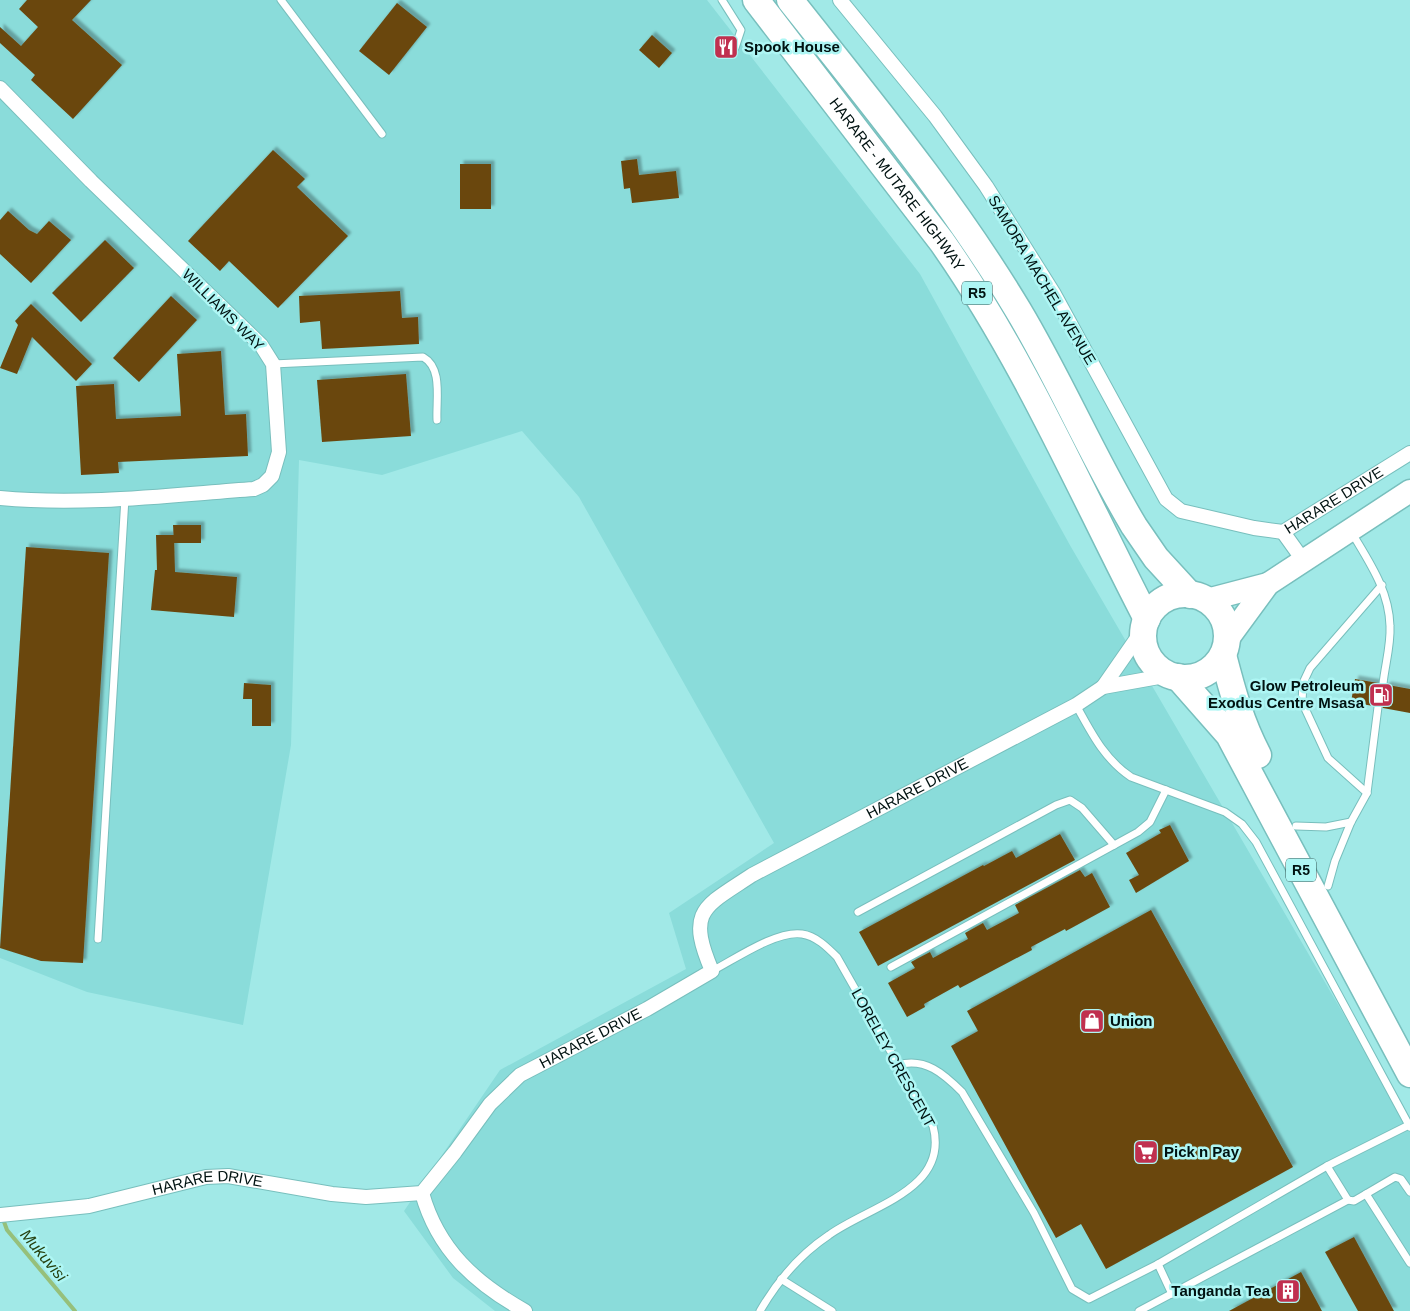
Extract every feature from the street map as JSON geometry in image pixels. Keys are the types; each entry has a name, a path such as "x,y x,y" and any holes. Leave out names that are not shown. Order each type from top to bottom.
{"highway":[{"name":"HARARE - MUTARE HIGHWAY","path":"756,0 942,242 970,282 1022,369 1145,624"},
{"name":"HARARE - MUTARE HIGHWAY","path":"790,0 898,136 991,267 1018,311 1134,526 1156,558 1198,597"},
{"path":"1145,624 1154,608 1164,600 1176,595 1198,597"},
{"name":"R5","path":"1198,597 1224,620 1225,647 1245,731 1410,1042"},
{"name":"R5","path":"1145,624 1144,642 1148,656 1158,667 1174,676 1229,735 1410,1074"},
{"path":"1174,676 1189,678 1204,673 1217,663 1225,647"}],"main road":[{"path":"1225,647 1268,584 1410,491"},
{"path":"1198,597 1268,584"}],"street":[{"name":"SAMORA MACHEL AVENUE","path":"840,0 935,116 986,186 1054,294 1166,499 1181,511 1254,528"},
{"name":"WILLIAMS WAY","path":"0,88 91,182 252,336 273,364 280,452 272,476 263,485 254,489 125,498 28,500 0,498"},
{"name":"HARARE DRIVE","path":"1254,528 1284,532 1410,453"},
{"path":"1284,532 1303,560"},
{"name":"HARARE DRIVE","path":"1103,688 1145,624"},
{"name":"HARARE DRIVE","path":"0,1215 27,1214 89,1206 206,1177 228,1176 332,1194 358,1196 422,1193 450,1159 490,1104 520,1075 647,1008 712,971 703,949 700,930 701,917 709,904 752,875 1076,705 1103,688 1174,676"},
{"path":"422,1193 428,1214 454,1257 463,1268 495,1293 525,1311"}],"lane":[{"path":"281,0 382,134"},
{"path":"722,0 741,30 735,48"},
{"path":"273,364 422,357 431,362 436,370 437,420"},
{"path":"98,939 125,498"},
{"path":"1350,530 1382,585 1390,627 1382,684"},
{"path":"1367,794 1328,758 1302,702 1303,683 1310,668 1382,585"},
{"path":"898,1065 916,1062 931,1068 946,1076 962,1092 1034,1213 1072,1290 1088,1300 1158,1264 1327,1166 1410,1126 1256,842 1242,824 1225,812 1131,777 1122,771 1101,749 1076,705"},
{"path":"1328,886 1335,861 1351,822 1367,794 1378,707"},
{"path":"892,967 1138,832 1150,822 1166,790"},
{"path":"858,912 1056,805 1070,800 1082,808 1114,845"},
{"path":"1296,826 1326,827 1351,822"},
{"name":"LORELEY CRESCENT","path":"712,971 774,938 790,934 801,934 814,938 837,957 933,1126 936,1148 930,1166 920,1180 907,1191 828,1235 789,1268 760,1311"},
{"path":"1327,1166 1348,1200"},
{"path":"1139,1311 1348,1200 1354,1201 1395,1177 1401,1179 1410,1192"},
{"path":"1366,1194 1410,1263"},
{"path":"1158,1264 1172,1294"},
{"path":"781,1279 832,1311"}],"shaded area":[{"path":"0,0 707,0 920,274 1071,547 1410,1128 1410,1311 495,1311 453,1278 404,1211 500,1070 686,969 669,913 774,843 579,497 522,431 382,475 299,460 291,745 243,1025 87,992 0,958"}],"building":[{"path":"27,0 91,0 72,20 122,65 73,119 31,80 35,75 0,43 0,27 21,46 38,27 19,9"},
{"path":"397,3 427,27 389,75 359,51"},
{"path":"652,35 672,53 659,68 639,50"},
{"path":"273,150 305,179 297,187 348,236 278,308 229,261 220,271 188,241"},
{"path":"637,159 639,175 676,171 679,198 632,203 630,188 624,189 621,161"},
{"path":"460,164 491,164 491,209 460,209"},
{"path":"8,211 29,230 37,234 49,221 71,240 31,283 0,254 0,220"},
{"path":"105,240 134,268 81,322 52,293"},
{"path":"400,291 402,318 418,317 419,344 322,349 320,321 300,323 299,296"},
{"path":"171,296 197,320 139,382 113,358"},
{"path":"31,304 92,364 76,381 32,337 17,374 0,368 18,325 15,321"},
{"path":"221,351 225,415 246,414 248,456 118,462 119,473 81,475 76,386 114,384 116,419 181,416 177,354"},
{"path":"406,374 411,436 322,442 317,380"},
{"path":"173,525 201,525 201,543 174,543"},
{"path":"156,535 174,535 175,572 237,577 234,617 151,610 155,570 157,570"},
{"path":"26,547 109,553 83,963 41,961 0,948"},
{"name":"Glow Petroleum Exodus Centre Msasa","path":"1355,679 1378,683 1382,689 1388,685 1410,689 1410,713 1383,708 1379,702 1373,706 1351,702"},
{"path":"244,683 271,685 271,726 252,726 252,699 243,699"},
{"path":"1170,825 1189,861 1136,893 1129,880 1139,875 1126,853 1161,833 1159,830"},
{"path":"1060,834 1075,860 878,966 859,932 983,865 1012,851 1016,858"},
{"path":"1080,870 1085,877 1092,873 1110,907 1066,931 1065,929 1031,947 1032,950 960,988 958,985 924,1004 925,1007 907,1017 888,983 915,968 911,962 930,952 933,958 968,939 965,933 983,923 987,930 1019,913 1015,905"},
{"path":"1151,910 1293,1167 1106,1269 1081,1224 1056,1238 951,1046 978,1031 967,1011"},
{"path":"1354,1237 1394,1311 1358,1311 1325,1252"},
{"name":"Tanganda Tea","path":"1301,1272 1322,1311 1229,1311"}],"waterway":[{"name":"Mukuvisi","path":"3,1219 7,1230 75,1311"}],"place":[{"name":"Spook House","path":"726,47"},
{"name":"Glow Petroleum Exodus Centre Msasa","path":"1381,695"},
{"name":"Union","path":"1092,1021"},
{"name":"Pick n Pay","path":"1146,1152"},
{"name":"Tanganda Tea","path":"1288,1291"}]}
